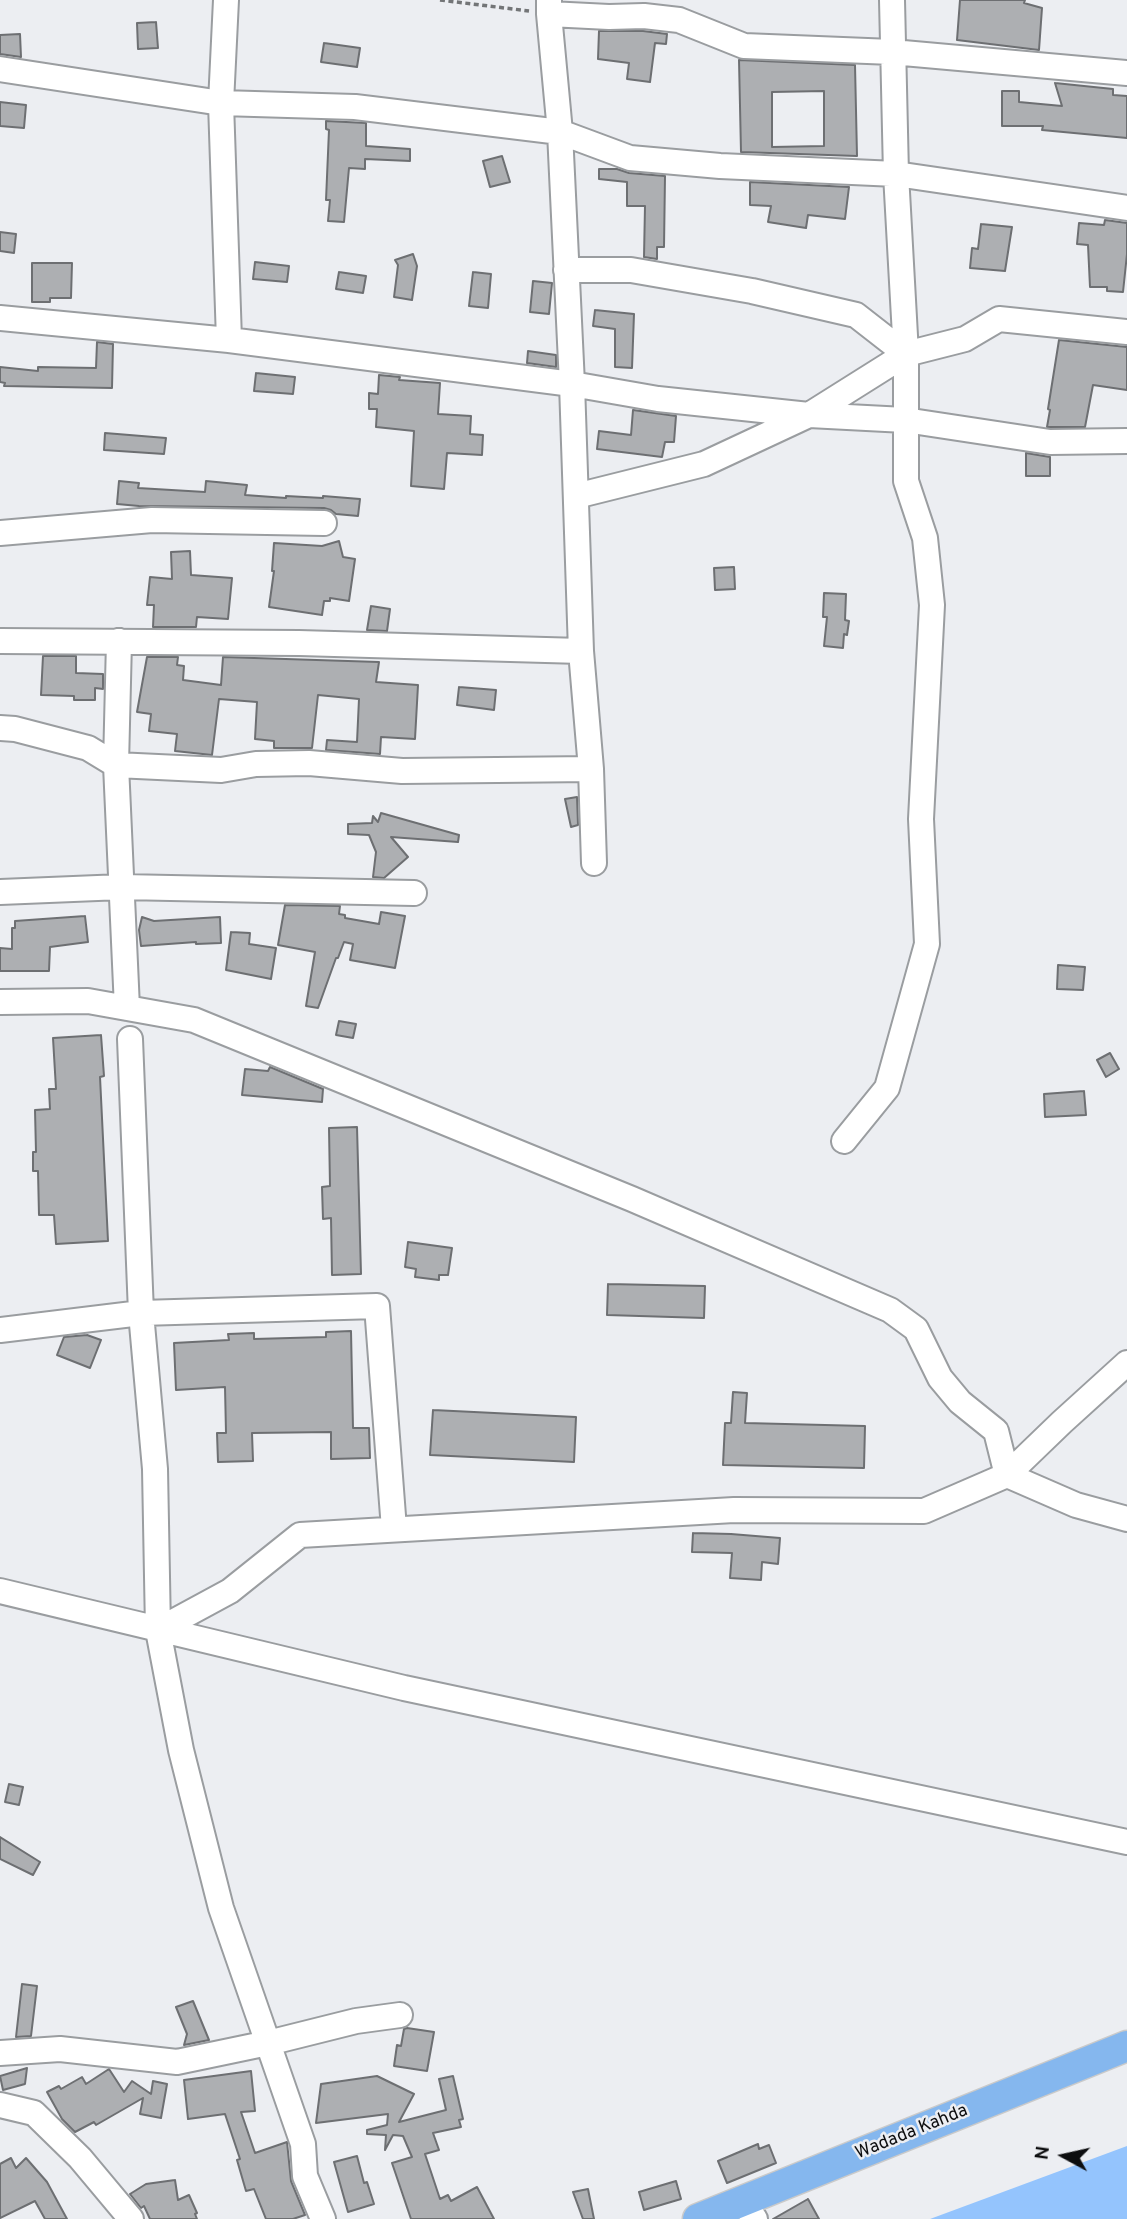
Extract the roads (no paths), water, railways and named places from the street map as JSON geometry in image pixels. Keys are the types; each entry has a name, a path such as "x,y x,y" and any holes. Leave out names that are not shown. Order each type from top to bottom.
{"main road":[{"name":"Wadada Kahda","path":"698,2219 749,2210 1120,2056"}],"street":[{"path":"226,0 221,103 229,340"},
{"path":"844,1141 887,1088 927,944 921,819 932,605 925,538 906,481 906,354 896,174 892,0"},
{"path":"594,863 591,769 581,651 560,132 549,7 609,17 644,16 678,20 744,46 892,52 1127,73"},
{"path":"0,69 221,103 355,107 560,132 629,158 720,166 896,174 1127,208"},
{"path":"566,270 631,270 752,291 856,315 906,354"},
{"path":"0,318 229,340 572,384 657,399 809,415 905,420 1049,442 1127,441"},
{"path":"576,496 704,464 809,415 906,354 965,339 999,319 1127,332"},
{"path":"0,533 152,520 324,523"},
{"path":"0,641 299,643 581,651"},
{"path":"120,641 116,765 127,1008"},
{"path":"0,727 88,748 116,765 221,769 256,764 309,764 402,771 591,769"},
{"path":"0,892 122,887 414,893"},
{"path":"0,1002 88,1002 194,1020 632,1199 890,1310 916,1329 940,1378 961,1402 996,1431 1007,1475"},
{"path":"130,1039 141,1313 155,1469 158,1630 181,1750 221,1908 303,2144 305,2176 323,2219"},
{"path":"0,1330 141,1313 377,1307 394,1529"},
{"path":"158,1630 230,1591 300,1535 734,1510 924,1511 1007,1475 1127,1363"},
{"path":"1007,1475 1076,1505 1127,1519"},
{"path":"0,1591 404,1688 1127,1842"},
{"path":"0,2053 60,2049 177,2062 356,2021 400,2015"},
{"path":"0,2105 34,2113 80,2158 131,2219"}]}
